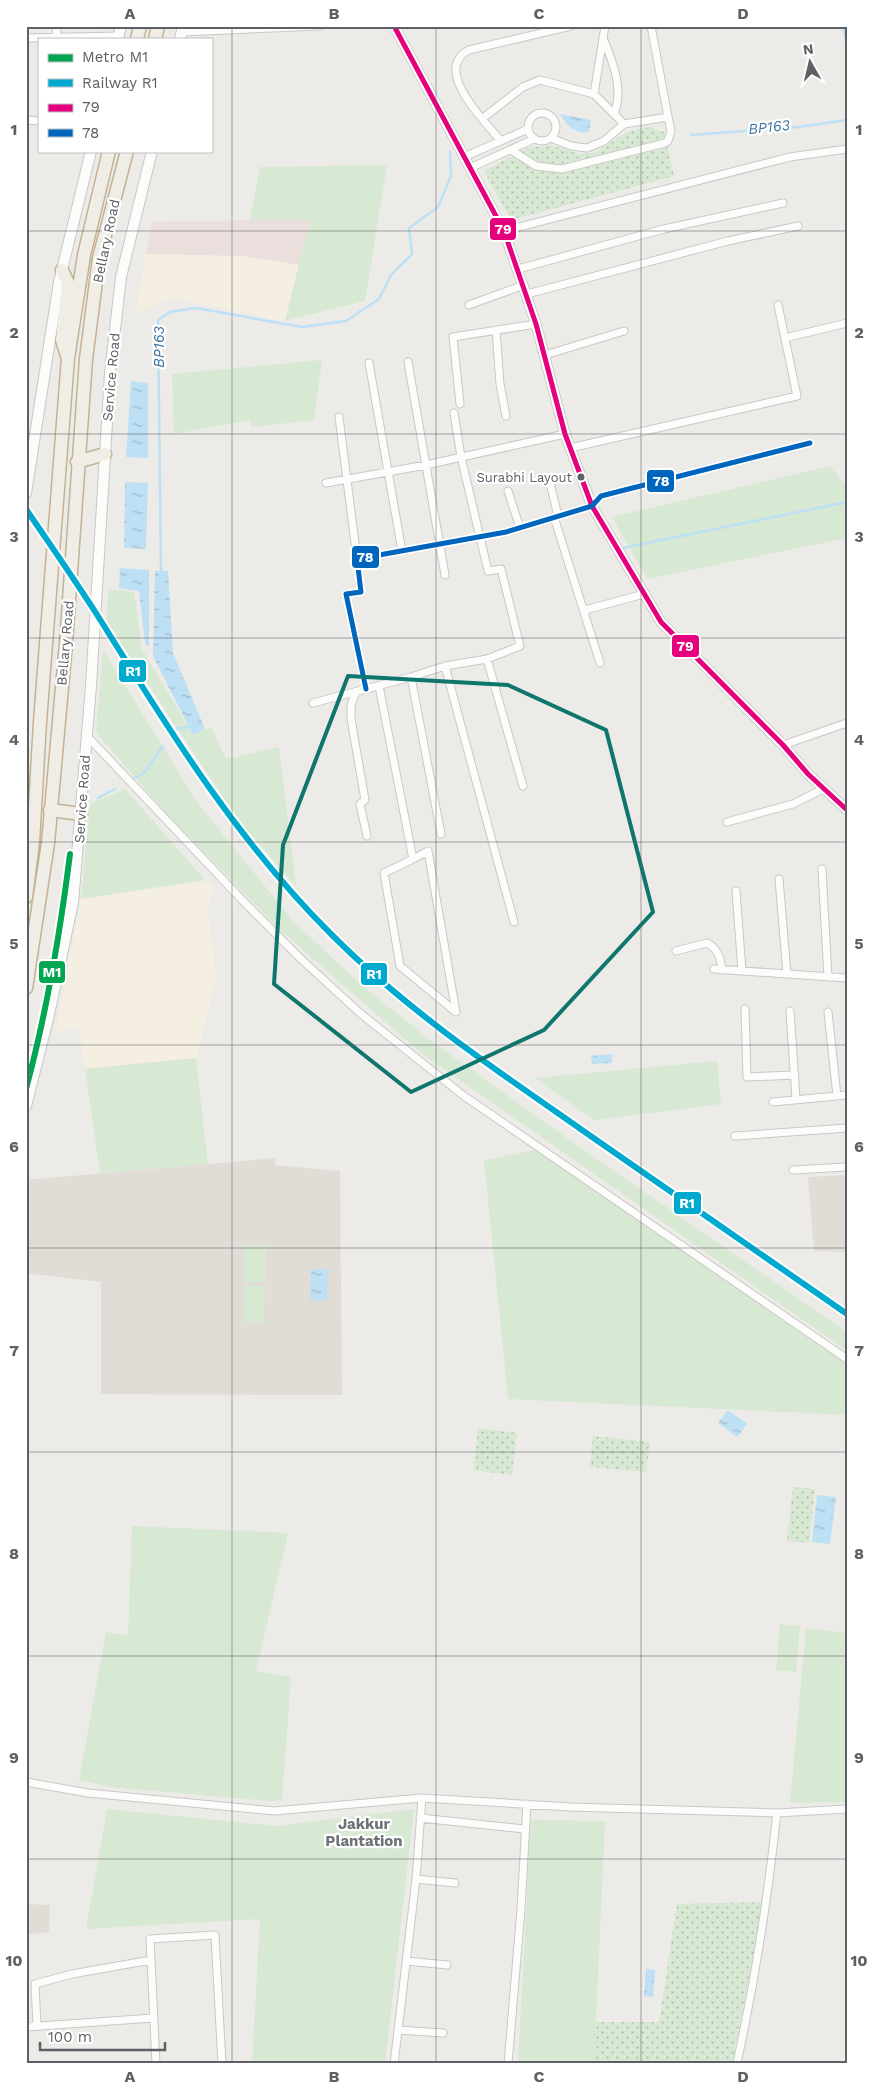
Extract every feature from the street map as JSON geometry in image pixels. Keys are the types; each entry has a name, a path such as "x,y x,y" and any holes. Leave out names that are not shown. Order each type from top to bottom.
{"highway":[{"name":"Bellary Road","path":"26,897 36,793 68,358 84,256 109,152"},
{"name":"Bellary Road","path":"26,988 42,893 66,644 86,359 99,258 127,152"},
{"path":"62,270 68,283 62,340 68,358"},
{"path":"78,462 105,454"},
{"path":"50,811 81,814"}],"main road":[{"path":"26,493 62,270 91,152"},
{"name":"Service Road","path":"26,1106 66,944 73,903 94,636 110,373 121,276 152,152"}],"street":[{"path":"56,37 57,26"},
{"path":"182,32 261,27 320,26"},
{"path":"394,26 504,231 536,324 565,434 592,506 662,622 783,745 823,789 846,809"},
{"path":"500,141 459,87 455,71 460,57 469,50 571,26"},
{"path":"594,94 605,26"},
{"path":"511,150 536,166 562,169 665,144 671,134 651,26"},
{"path":"26,38 119,34"},
{"path":"603,38 617,78 619,96 614,114"},
{"path":"483,118 523,87 540,80 594,94 624,124"},
{"path":"547,114 553,119 556,127 551,138 542,142 534,139 528,129 528,123 534,115 547,114"},
{"path":"551,138 571,146 587,148 604,141 624,124 668,117"},
{"path":"464,158 528,129"},
{"path":"470,168 534,139"},
{"path":"504,231 790,157 847,148"},
{"path":"518,269 664,229 783,204"},
{"path":"469,305 525,289 798,226"},
{"path":"570,448 797,396 778,305"},
{"path":"460,404 453,337 536,324"},
{"path":"785,338 847,324"},
{"path":"496,330 500,384 506,416"},
{"path":"545,355 624,331"},
{"path":"408,362 445,575"},
{"path":"369,363 402,551"},
{"path":"313,703 445,666 487,659 520,646 501,569 488,571 461,457 454,413"},
{"path":"339,418 349,479 362,592 346,594 366,689"},
{"path":"326,483 426,465 565,434"},
{"path":"357,559 520,528 592,506 601,496 810,443"},
{"path":"550,483 556,517 600,663"},
{"path":"508,491 520,528"},
{"path":"585,610 644,594"},
{"path":"487,659 523,786"},
{"path":"445,666 514,922"},
{"path":"411,677 441,834"},
{"path":"379,686 413,859"},
{"path":"356,692 351,705 350,718 365,800 360,804 367,836"},
{"path":"783,745 847,723"},
{"path":"86,735 174,829 296,954 368,1020 464,1096 847,1359"},
{"path":"727,822 793,804 823,789"},
{"path":"428,851 456,1012 400,966 384,873 413,859 428,851"},
{"path":"822,869 828,977"},
{"path":"779,879 787,974"},
{"path":"736,891 742,971"},
{"path":"676,951 707,943 710,944 721,959 718,969 847,978"},
{"path":"745,1009 747,1077 795,1075"},
{"path":"790,1011 796,1099"},
{"path":"828,1012 837,1096"},
{"path":"773,1102 847,1095"},
{"path":"735,1136 847,1128"},
{"path":"793,1170 847,1167"},
{"path":"26,1782 88,1794 274,1811 422,1798 527,1804 777,1813 847,1809"},
{"path":"394,2064 416,1879 422,1798"},
{"path":"508,2064 527,1804"},
{"path":"737,2063 752,1997 768,1902 777,1813"},
{"path":"420,1818 525,1829"},
{"path":"416,1879 455,1883"},
{"path":"156,2064 150,1939 215,1935 222,2064"},
{"path":"37,2026 35,1984 72,1974 151,1960"},
{"path":"407,1961 447,1965"},
{"path":"26,2027 153,2018"},
{"path":"398,2030 443,2033"}],"highlighted area":[{"path":"348,676 508,685 606,730 653,912 544,1030 411,1092 274,984 283,845"}],"shaded area":[{"path":"310,219 299,265 243,256 146,254 152,222"},
{"path":"146,254 243,256 299,265 285,321 172,298 135,313"},
{"path":"205,880 213,887 208,910 216,977 196,1058 85,1069 79,1028 56,1031 81,899"},
{"path":"276,1158 275,1165 340,1171 342,1395 101,1394 101,1282 26,1273 26,1180"},
{"path":"847,1175 847,1252 814,1251 808,1177"},
{"path":"26,1904 50,1905 49,1932 26,1935"}],"green space":[{"path":"650,127 664,132 674,176 511,220 484,171 527,148 551,145 579,154 594,153 629,131"},
{"path":"387,165 365,301 285,321 310,220 250,220 260,167"},
{"path":"322,360 314,420 251,427 250,420 174,434 172,374"},
{"path":"830,466 843,483 847,482 847,538 647,579 612,517"},
{"path":"109,589 134,592 142,649 193,735 211,727 226,759 279,747 296,886 239,821 106,621"},
{"path":"103,650 197,802 293,921 359,983 431,1041 598,1160 847,1332 847,1351 421,1053 279,929 165,812 96,732"},
{"path":"125,789 205,880 81,899 90,804"},
{"path":"196,1058 208,1164 100,1173 85,1069"},
{"path":"717,1061 721,1104 594,1120 535,1078"},
{"path":"536,1150 847,1364 847,1415 508,1399 484,1160"},
{"path":"245,1245 266,1246 265,1282 244,1282"},
{"path":"244,1286 265,1286 264,1322 243,1322"},
{"path":"478,1428 517,1433 512,1475 473,1470"},
{"path":"593,1436 650,1442 646,1472 590,1467"},
{"path":"793,1487 815,1489 809,1543 787,1541"},
{"path":"132,1526 288,1533 256,1671 291,1677 282,1800 270,1801 109,1787 79,1780 106,1632 128,1636"},
{"path":"780,1624 800,1626 796,1672 776,1670"},
{"path":"806,1628 847,1633 847,1802 790,1803"},
{"path":"107,1809 276,1826 414,1809 385,2064 252,2064 260,1919 86,1929"},
{"path":"531,1820 605,1821 594,2064 518,2064"},
{"path":"764,1902 732,2064 594,2064 596,2022 659,2022 677,1904"}],"water":[{"path":"560,114 591,120 589,132 575,130 565,122"},
{"path":"131,381 148,383 148,458 126,457"},
{"path":"125,482 148,483 146,549 124,548"},
{"path":"120,568 149,570 149,647 145,643 139,591 119,588"},
{"path":"155,571 168,571 173,653 205,729 193,735 153,656"},
{"path":"612,1054 612,1063 592,1064 591,1056"},
{"path":"311,1269 328,1269 327,1300 310,1300"},
{"path":"728,1410 747,1424 737,1437 718,1423"},
{"path":"817,1495 836,1497 830,1544 812,1542"},
{"path":"646,1969 655,1970 653,1997 644,1996"}],"waterway":[{"path":"843,26 847,47"},
{"name":"BP163","path":"691,135 798,127 847,120"},
{"name":"BP163","path":"161,573 158,320 170,312 196,308 302,327 346,321 379,299 391,275 412,254 409,228 438,207 451,176 450,151"},
{"path":"623,548 847,502"},
{"name":"BP163","path":"175,729 190,727"},
{"path":"130,781 144,773 163,746"},
{"path":"98,798 115,789"}],"railway":[{"path":"26,509 83,593 180,745 236,825 299,900 333,936 391,990 453,1039 847,1314"},
{"path":"26,1089 52,972 70,854"}],"metro line":[{"name":"M1","path":"26,1089 52,972 70,854"}],"rail line":[{"name":"R1","path":"26,509 83,593 180,745 236,825 299,900 333,936 391,990 453,1039 847,1314"}],"transit line":[{"name":"79","path":"394,26 504,231 536,324 565,434 592,506 661,622 783,745 808,774 847,810"},
{"name":"78","path":"366,689 346,594 361,592 357,559 506,532 592,506 601,496 810,443"}],"place":[{"name":"Surabhi Layout","path":"581,477"}],"district":[{"name":"Jakkur Plantation","path":"364,1832"}]}
